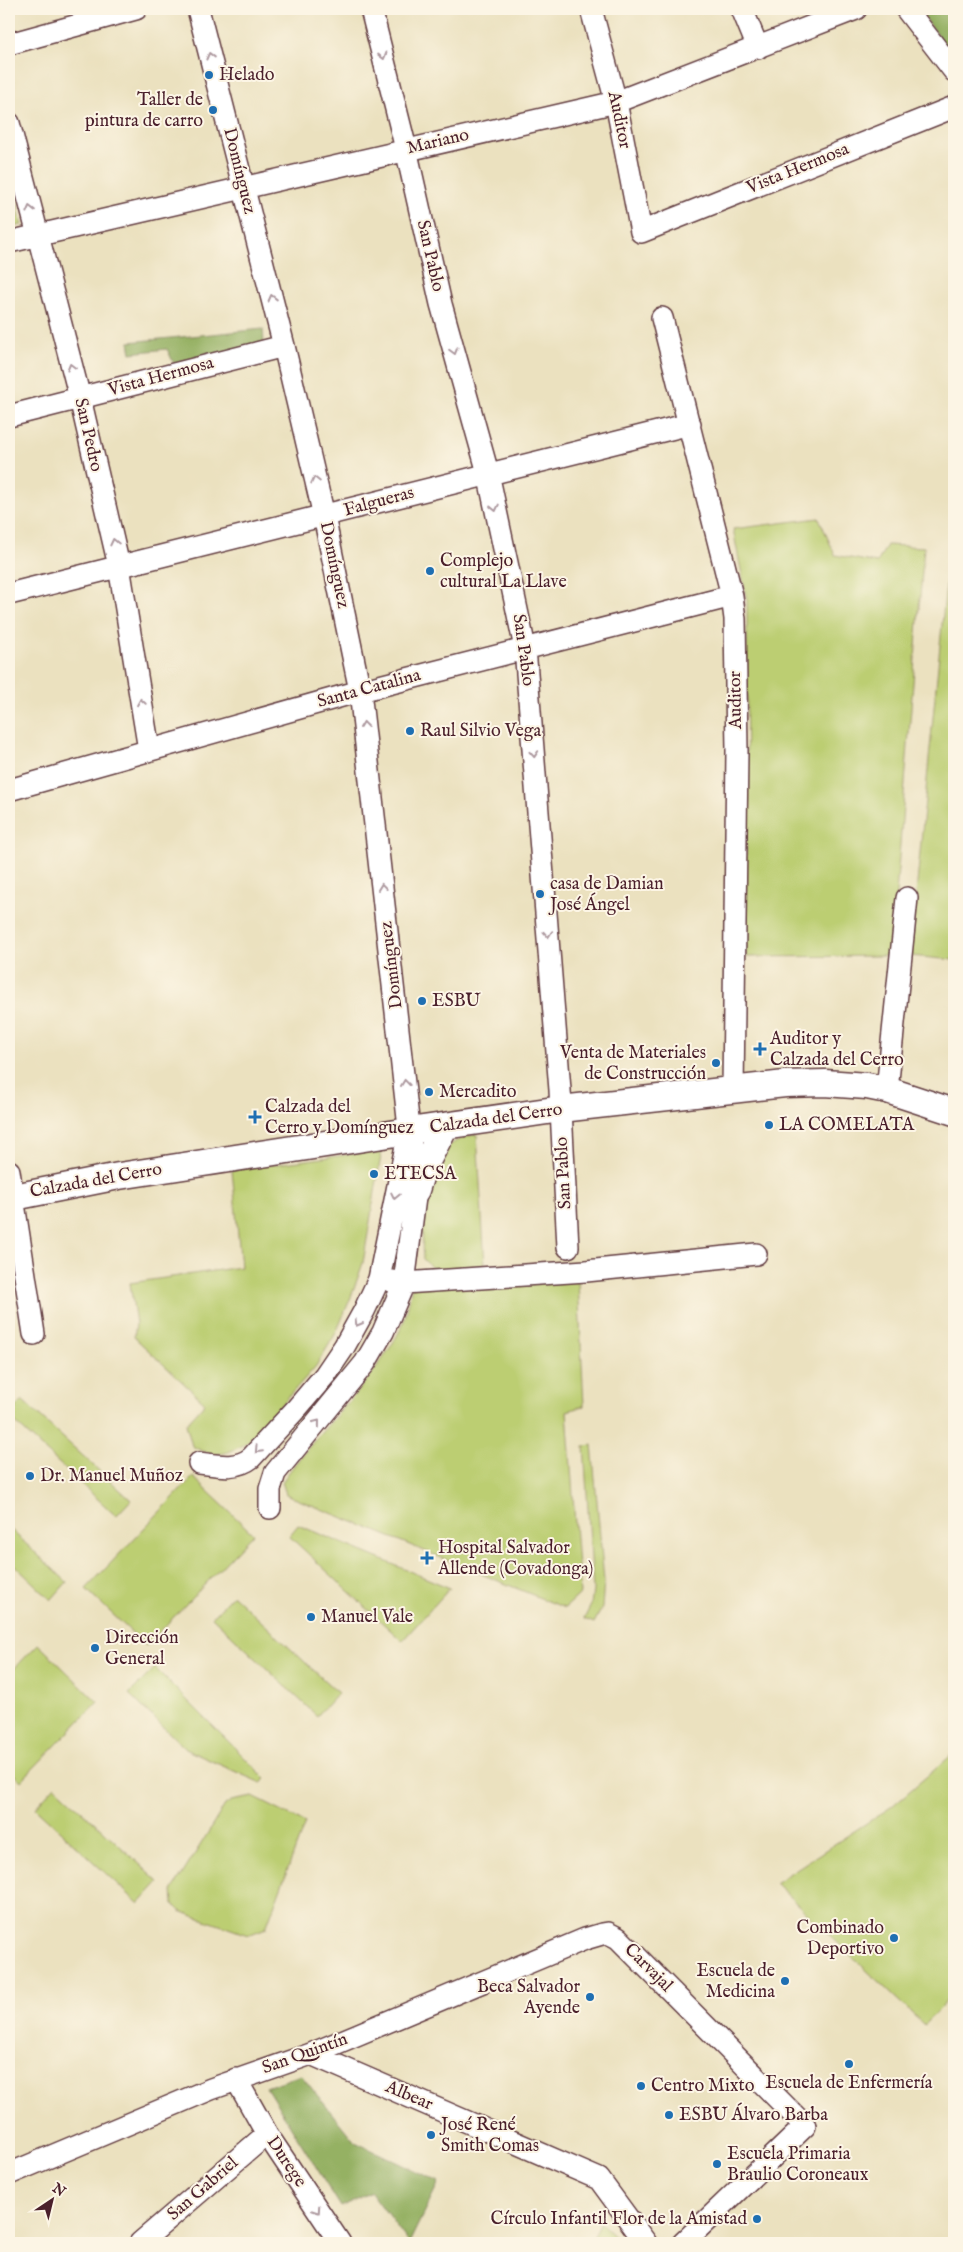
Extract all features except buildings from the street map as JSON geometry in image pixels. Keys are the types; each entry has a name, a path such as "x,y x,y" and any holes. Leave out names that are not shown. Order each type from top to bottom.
{"main road":[{"name":"Calzada del Cerro","path":"11,1197 119,1176 409,1131 561,1109 785,1084 846,1084 887,1090 954,1112"},
{"path":"416,1190 422,1171 445,1126"}],"street":[{"path":"9,44 136,9"},
{"name":"Domínguez","path":"198,9 284,346 324,516 360,690 416,1190 404,1283 383,1332 365,1363 275,1473 270,1489 270,1508"},
{"name":"San Pablo","path":"371,9 406,149 441,304 488,473 525,648 561,1109 568,1247"},
{"name":"Auditor","path":"592,9 616,102 641,232"},
{"path":"742,9 758,48"},
{"name":"Mariano","path":"9,242 616,102 856,9"},
{"path":"906,9 954,71"},
{"name":"Vista Hermosa","path":"641,232 954,107"},
{"name":"San Pedro","path":"9,123 80,398 120,566 149,750"},
{"name":"Auditor","path":"662,318 732,596 735,619 737,742 734,1090"},
{"name":"Vista Hermosa","path":"9,416 284,346"},
{"name":"Falgueras","path":"9,594 690,424"},
{"name":"Santa Catalina","path":"9,790 360,690 732,596"},
{"path":"887,1090 907,898"},
{"name":"Domínguez","path":"199,1463 235,1465 251,1458 325,1375 344,1347 379,1279 384,1245 409,1131"},
{"path":"9,1171 11,1197 34,1334"},
{"path":"379,1279 404,1283 586,1271 756,1254"},
{"name":"Carvajal","path":"602,1934 608,1933 618,1938 805,2126 683,2243"},
{"name":"San Quintín","path":"9,2174 236,2079 311,2054 602,1934"},
{"name":"Albear","path":"311,2054 599,2178 646,2243"},
{"name":"Durege","path":"236,2079 267,2134 340,2243"},
{"name":"San Gabriel","path":"140,2243 267,2134"}],"green space":[{"path":"918,9 954,9 954,57"},
{"path":"9,170 22,225 9,228"},
{"path":"263,329 264,343 175,366 167,349 131,353 129,342"},
{"path":"819,518 835,555 877,563 887,545 924,547 891,956 746,957 747,601 733,529"},
{"path":"949,552 954,554 954,960 910,956"},
{"path":"477,1134 485,1265 438,1271 423,1259 424,1219 429,1188 437,1162 443,1152 458,1140"},
{"path":"382,1150 363,1263 336,1333 316,1366 249,1441 234,1450 221,1454 208,1453 192,1446 186,1424 205,1403 134,1337 136,1324 130,1283 241,1267 232,1170"},
{"path":"578,1280 584,1406 567,1411 580,1594 565,1608 286,1494 282,1482 388,1351 404,1320 412,1286"},
{"path":"22,1400 131,1500 116,1516 9,1417"},
{"path":"592,1445 604,1581 602,1608 594,1623 584,1619 591,1605 593,1590 584,1446"},
{"path":"193,1477 253,1534 146,1646 86,1589"},
{"path":"298,1525 450,1588 402,1641 289,1536"},
{"path":"9,1528 67,1582 51,1600 9,1560"},
{"path":"233,1595 338,1693 317,1716 212,1617"},
{"path":"38,1644 98,1702 21,1781 9,1769 9,1674"},
{"path":"155,1668 266,1779 261,1783 187,1750 129,1694"},
{"name":"Combinado Deportivo","path":"954,1753 954,1993 924,2025 775,1883 891,1807"},
{"path":"55,1786 159,1882 139,1904 35,1808"},
{"path":"253,1797 305,1823 266,1928 248,1935 180,1911 173,1904 172,1891 225,1805 231,1801"},
{"path":"301,2075 355,2142 439,2182 409,2243 371,2192 341,2207 266,2087"},
{"path":"600,2223 621,2243 591,2243"}],"place":[{"name":"Helado","path":"209,75"},
{"name":"Taller de pintura de carro","path":"213,110"},
{"name":"Complejo cultural La Llave","path":"430,571"},
{"name":"Raul Silvio Vega","path":"410,731"},
{"name":"casa de Damian José Ángel","path":"540,894"},
{"name":"ESBU","path":"422,1001"},
{"name":"Auditor y Calzada del Cerro","path":"760,1049"},
{"name":"Venta de Materiales de Construcción","path":"716,1063"},
{"name":"Mercadito","path":"429,1092"},
{"name":"Calzada del Cerro y Domínguez","path":"255,1117"},
{"name":"LA COMELATA","path":"769,1125"},
{"name":"ETECSA","path":"374,1174"},
{"name":"Dr. Manuel Muñoz","path":"30,1476"},
{"name":"Hospital Salvador Allende (Covadonga)","path":"427,1558"},
{"name":"Manuel Vale","path":"311,1617"},
{"name":"Dirección General","path":"95,1648"},
{"name":"Combinado Deportivo","path":"894,1938"},
{"name":"Escuela de Medicina","path":"785,1981"},
{"name":"Beca Salvador Ayende","path":"590,1997"},
{"name":"Escuela de Enfermería","path":"849,2064"},
{"name":"Centro Mixto","path":"641,2086"},
{"name":"ESBU Álvaro Barba","path":"669,2115"},
{"name":"José René Smith Comas","path":"431,2135"},
{"name":"Escuela Primaria Braulio Coroneaux","path":"717,2164"},
{"name":"Círculo Infantil Flor de la Amistad","path":"757,2219"}]}
